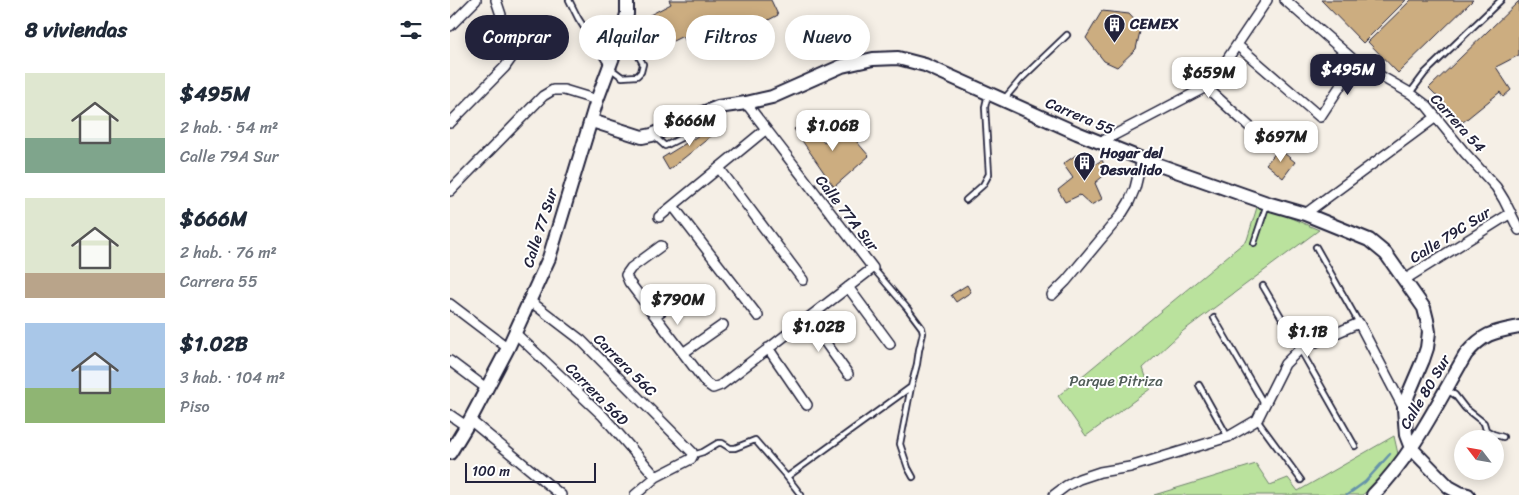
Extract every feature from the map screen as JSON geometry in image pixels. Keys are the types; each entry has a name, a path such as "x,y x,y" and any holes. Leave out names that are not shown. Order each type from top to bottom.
{"street":[{"path":"450,26 476,0"},
{"path":"450,123 505,68 512,57 511,45 496,0"},
{"name":"Calle 77 Sur","path":"627,0 627,15"},
{"path":"1101,142 1206,87 1218,75 1266,0"},
{"name":"Carrera 54","path":"1285,0 1356,62 1410,93 1426,105 1465,153 1496,187 1519,230"},
{"path":"1238,45 1320,117 1356,62"},
{"name":"Carrera 55","path":"592,121 642,137 652,135 718,107 772,97 842,66 873,59 898,58 926,65 1077,133 1142,159 1267,203 1306,214 1369,240 1386,254 1424,308 1429,332 1423,360 1404,409 1406,435 1411,448"},
{"name":"Calle 77 Sur","path":"450,453 508,348 549,258 597,100 613,60"},
{"path":"1206,87 1251,128"},
{"path":"450,192 544,96 553,90 564,90 597,100"},
{"name":"Calle 77A Sur","path":"746,103 873,268"},
{"path":"1306,214 1436,117"},
{"path":"659,217 765,130"},
{"path":"1052,295 1121,215 1135,188 1142,159"},
{"path":"719,168 803,280"},
{"path":"673,206 758,316"},
{"name":"Calle 79C Sur","path":"1404,280 1511,213"},
{"path":"661,246 632,268 626,275 629,282 706,383 713,388 721,385 873,268"},
{"path":"848,287 890,344"},
{"path":"655,316 688,290"},
{"name":"Carrera 56C","path":"530,301 581,340 661,419 694,455"},
{"path":"450,304 508,348"},
{"path":"808,318 848,374"},
{"path":"1054,495 1079,479 1100,472 1130,467 1228,437 1257,420 1285,364 1300,349 1358,323 1404,409"},
{"path":"683,353 723,325"},
{"name":"Calle 80 Sur","path":"1373,495 1392,474 1411,448 1466,354 1484,336 1493,332 1519,327"},
{"name":"Carrera 56D","path":"515,334 604,416 656,477"},
{"path":"768,348 808,405"},
{"path":"450,361 486,388"},
{"path":"450,414 468,423 561,495"},
{"path":"1411,448 1451,491 1468,495"},
{"path":"635,495 656,477 691,459 694,455"}],"lane":[{"path":"569,0 578,18 610,68 622,77 637,76 644,64 642,60"},
{"path":"1410,93 1425,73 1501,0"},
{"path":"1004,99 1025,75 1067,35"},
{"path":"966,200 983,185 989,174 985,107 989,92"},
{"path":"1254,243 1267,203"},
{"path":"1316,246 1358,323"},
{"path":"873,268 907,308 922,328 923,333 900,444 913,477"},
{"path":"1263,286 1355,446"},
{"path":"1214,318 1264,404"},
{"path":"1199,385 1228,437"},
{"path":"788,477 911,387"},
{"path":"1446,389 1455,395 1465,408 1484,423 1486,430"},
{"path":"1257,420 1301,480"},
{"path":"694,455 718,443 735,448 755,440 788,477 801,495"}],"green space":[{"name":"Parque Pitriza","path":"1258,204 1319,230 1183,331 1143,368 1150,389 1086,436 1058,396 1247,240"},
{"path":"1394,436 1398,454 1380,482 1362,495 1154,495 1256,464 1270,485 1288,478 1298,491"}],"building":[{"path":"669,0 771,0 778,15 775,17 775,15 686,15 686,42 683,36 676,40 676,15 650,15 671,4"},
{"path":"1321,0 1406,0 1363,43"},
{"path":"1411,0 1473,0 1398,73 1368,42"},
{"path":"1519,1 1519,55 1496,67 1511,90 1503,97 1500,92 1463,122 1429,88"},
{"name":"CEMEX","path":"1102,11 1129,14 1141,27 1136,49 1117,67 1104,61 1086,38"},
{"path":"722,121 725,125 669,170 662,158"},
{"path":"808,121 824,143 845,128 869,156 834,187 794,129"},
{"path":"1279,149 1295,162 1283,178 1266,164"},
{"name":"Hogar del Desvalido","path":"1076,155 1086,170 1102,160 1108,172 1095,183 1102,199 1091,205 1080,195 1065,202 1058,190 1073,178 1063,164"},
{"path":"967,285 971,292 956,302 951,295"}],"waterway":[{"path":"1347,495 1365,482 1390,454"}],"place":[{"name":"CEMEX","path":"1114,43"},
{"name":"Hogar del Desvalido","path":"1084,181"}]}
